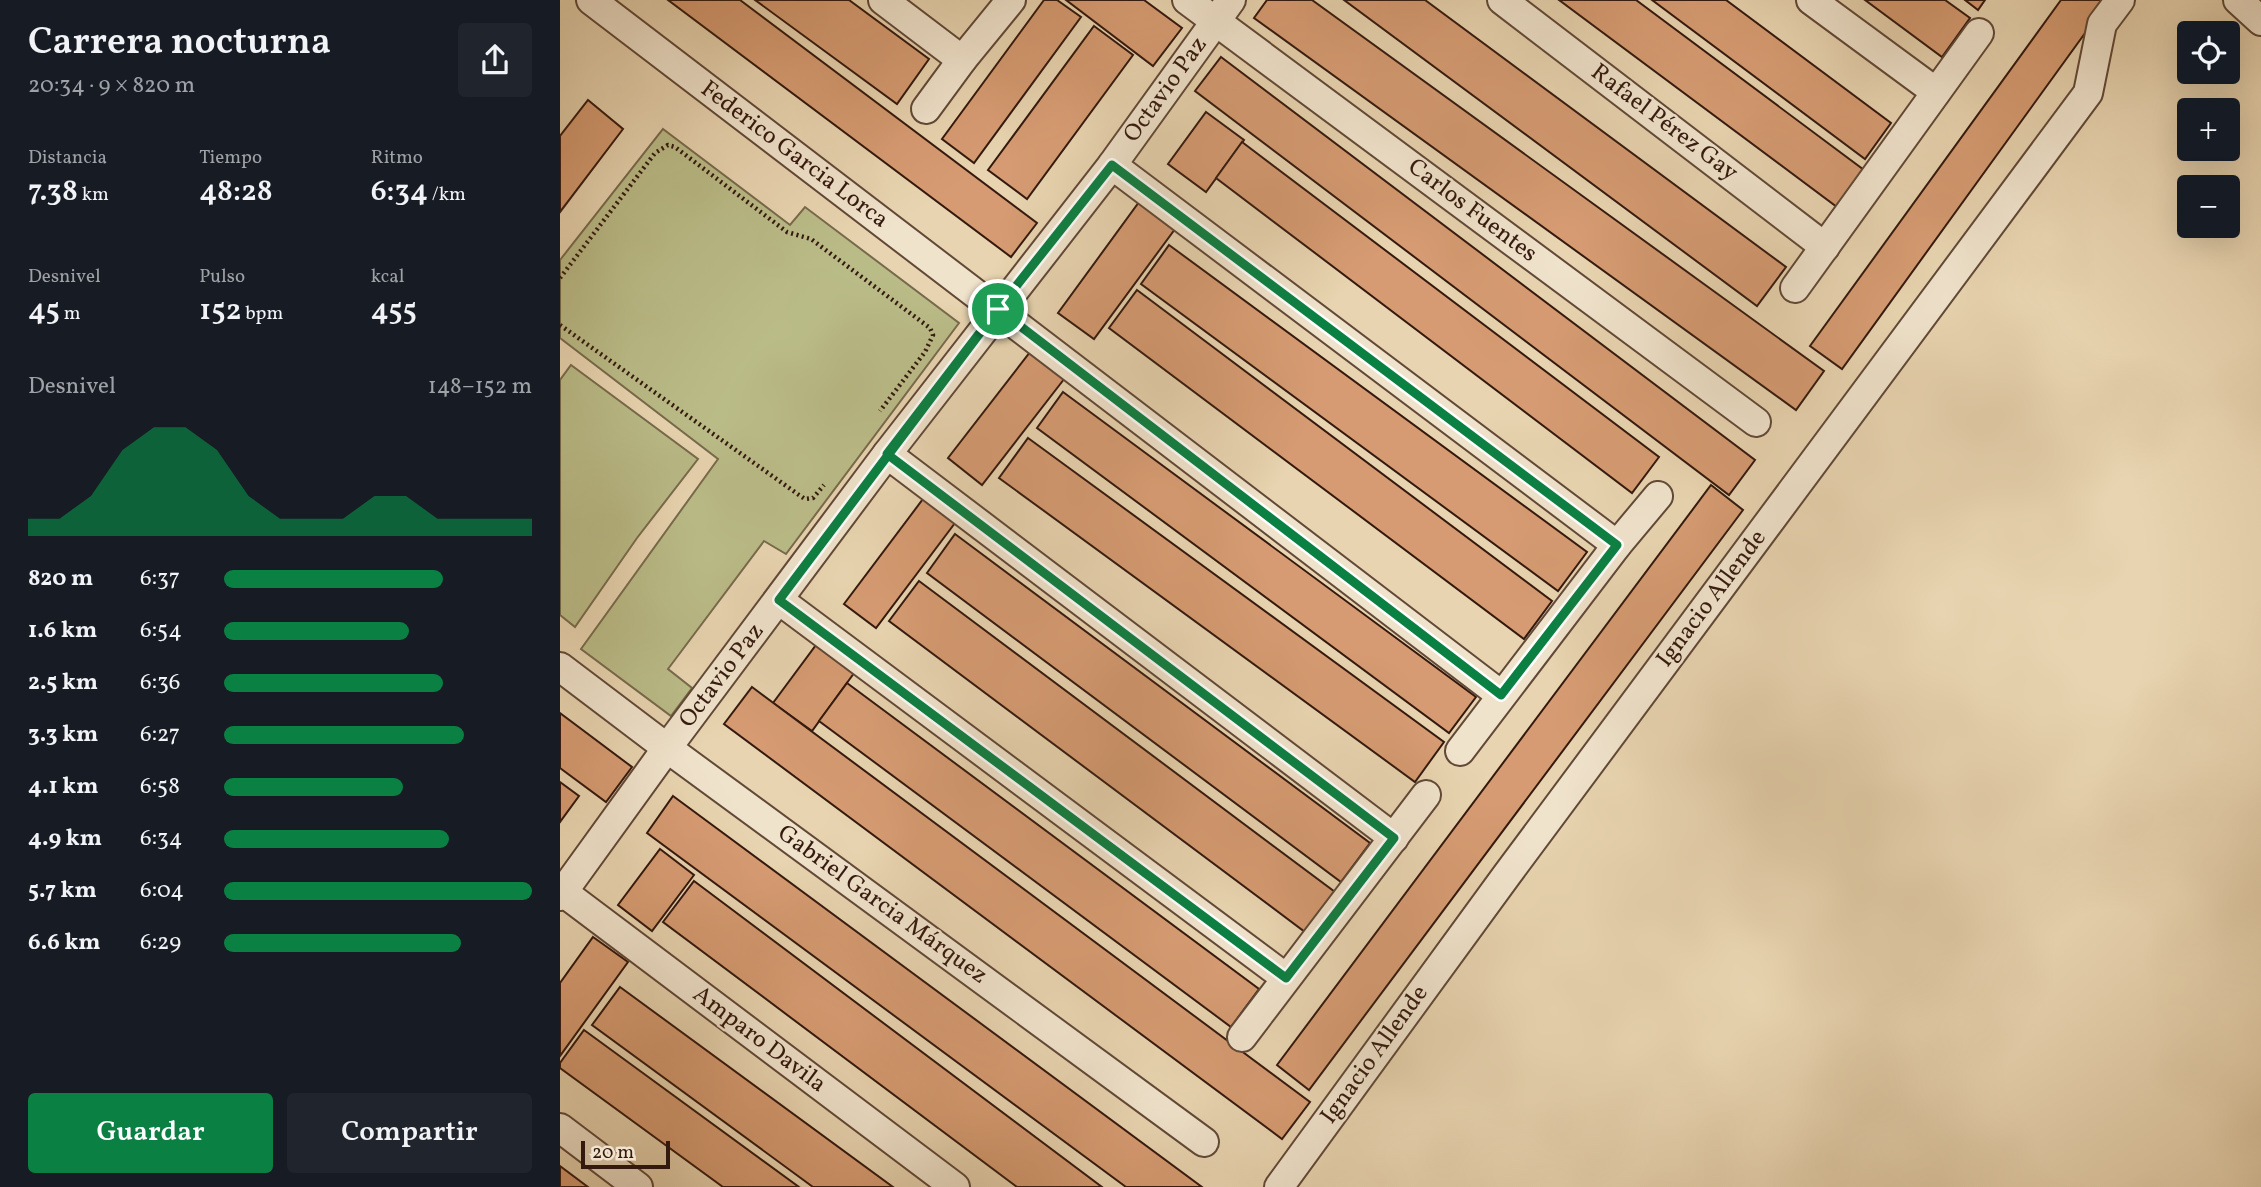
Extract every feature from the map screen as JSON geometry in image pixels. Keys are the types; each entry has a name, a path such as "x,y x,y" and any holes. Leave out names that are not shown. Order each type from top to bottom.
{"street":[{"name":"Federico Garcia Lorca","path":"590,0 1501,695"},
{"path":"883,0 962,60"},
{"path":"926,109 1011,0"},
{"name":"Carlos Fuentes","path":"1187,0 1224,11 1756,422"},
{"name":"Rafael Pérez Gay","path":"1502,0 1825,247"},
{"path":"1811,0 1936,92"},
{"name":"Ignacio Allende","path":"1279,1187 1506,876 2088,93 2102,24 2120,0"},
{"path":"2238,0 2261,21"},
{"name":"Octavio Paz","path":"562,894 667,748 887,454 1112,165 1224,11"},
{"path":"1795,288 1979,33"},
{"path":"1112,165 1617,545"},
{"path":"887,454 1394,838"},
{"path":"1460,751 1617,545 1658,496"},
{"path":"779,600 1286,978"},
{"name":"Gabriel Garcia Márquez","path":"560,667 1205,1142"},
{"path":"1242,1037 1426,795"},
{"name":"Amparo Davila","path":"562,894 955,1187"},
{"path":"560,1128 638,1187"}],"path":[{"path":"560,278 654,153 668,145 675,147 787,232 811,239 930,328 933,335 925,352 878,415"},
{"path":"560,325 805,499 813,498 830,478"}],"green space":[{"path":"663,129 790,225 805,207 959,323 786,554 764,541 668,669 692,688 671,716 581,649 718,459 560,338 560,260"},
{"path":"571,365 698,459 637,538 575,627 560,615 560,380"}],"building":[{"path":"668,0 740,0 1037,223 1011,257"},
{"path":"755,0 849,0 929,59 897,104"},
{"path":"1044,0 1057,0 1081,17 974,163 942,139"},
{"path":"1066,0 1144,0 1182,28 1153,66"},
{"path":"1267,0 1312,0 1824,371 1796,410 1254,18"},
{"path":"1344,0 1425,0 1786,267 1757,306"},
{"path":"1559,0 1636,0 1864,170 1837,207"},
{"path":"1652,0 1726,0 1891,123 1865,159"},
{"path":"1865,0 1945,0 1970,18 1942,57"},
{"path":"1965,0 1985,0 1978,10"},
{"path":"2061,0 2109,0 1842,369 1810,346"},
{"path":"1094,26 1133,55 1027,199 988,170"},
{"path":"1221,57 1755,460 1729,495 1195,91"},
{"path":"588,100 623,129 560,212 560,136"},
{"path":"1206,112 1244,140 1206,192 1168,164"},
{"path":"1242,142 1659,457 1632,493 1216,178"},
{"path":"1142,198 1178,225 1094,339 1058,313"},
{"path":"1169,245 1587,552 1558,591 1141,284"},
{"path":"1137,290 1552,601 1524,639 1109,328"},
{"path":"1034,347 1068,374 982,485 948,458"},
{"path":"1063,392 1476,697 1449,733 1037,428"},
{"path":"1028,438 1444,742 1415,782 999,478"},
{"path":"1711,485 1743,510 1309,1090 1277,1065"},
{"path":"929,491 961,515 876,628 844,604"},
{"path":"955,534 1370,843 1341,882 927,573"},
{"path":"919,581 1335,892 1305,932 889,621"},
{"path":"819,641 857,669 812,731 773,703"},
{"path":"847,683 1259,989 1231,1027 819,721"},
{"path":"752,687 1310,1102 1282,1139 724,724"},
{"path":"560,713 632,767 606,802 560,768"},
{"path":"560,782 579,796 560,822"},
{"path":"673,796 1202,1187 1126,1187 647,833"},
{"path":"660,849 694,875 652,931 618,905"},
{"path":"694,881 1102,1187 1017,1187 663,922"},
{"path":"593,937 628,962 560,1056 560,983"},
{"path":"620,987 893,1187 813,1187 592,1025"},
{"path":"584,1030 799,1187 723,1187 560,1068 560,1063"},
{"path":"560,1166 588,1187 560,1187"}],"route":[{"path":"998,309 887,454 1394,838 1286,978 779,600 887,454 943,382 998,309 1501,695 1617,545 1112,165 998,309"}]}
